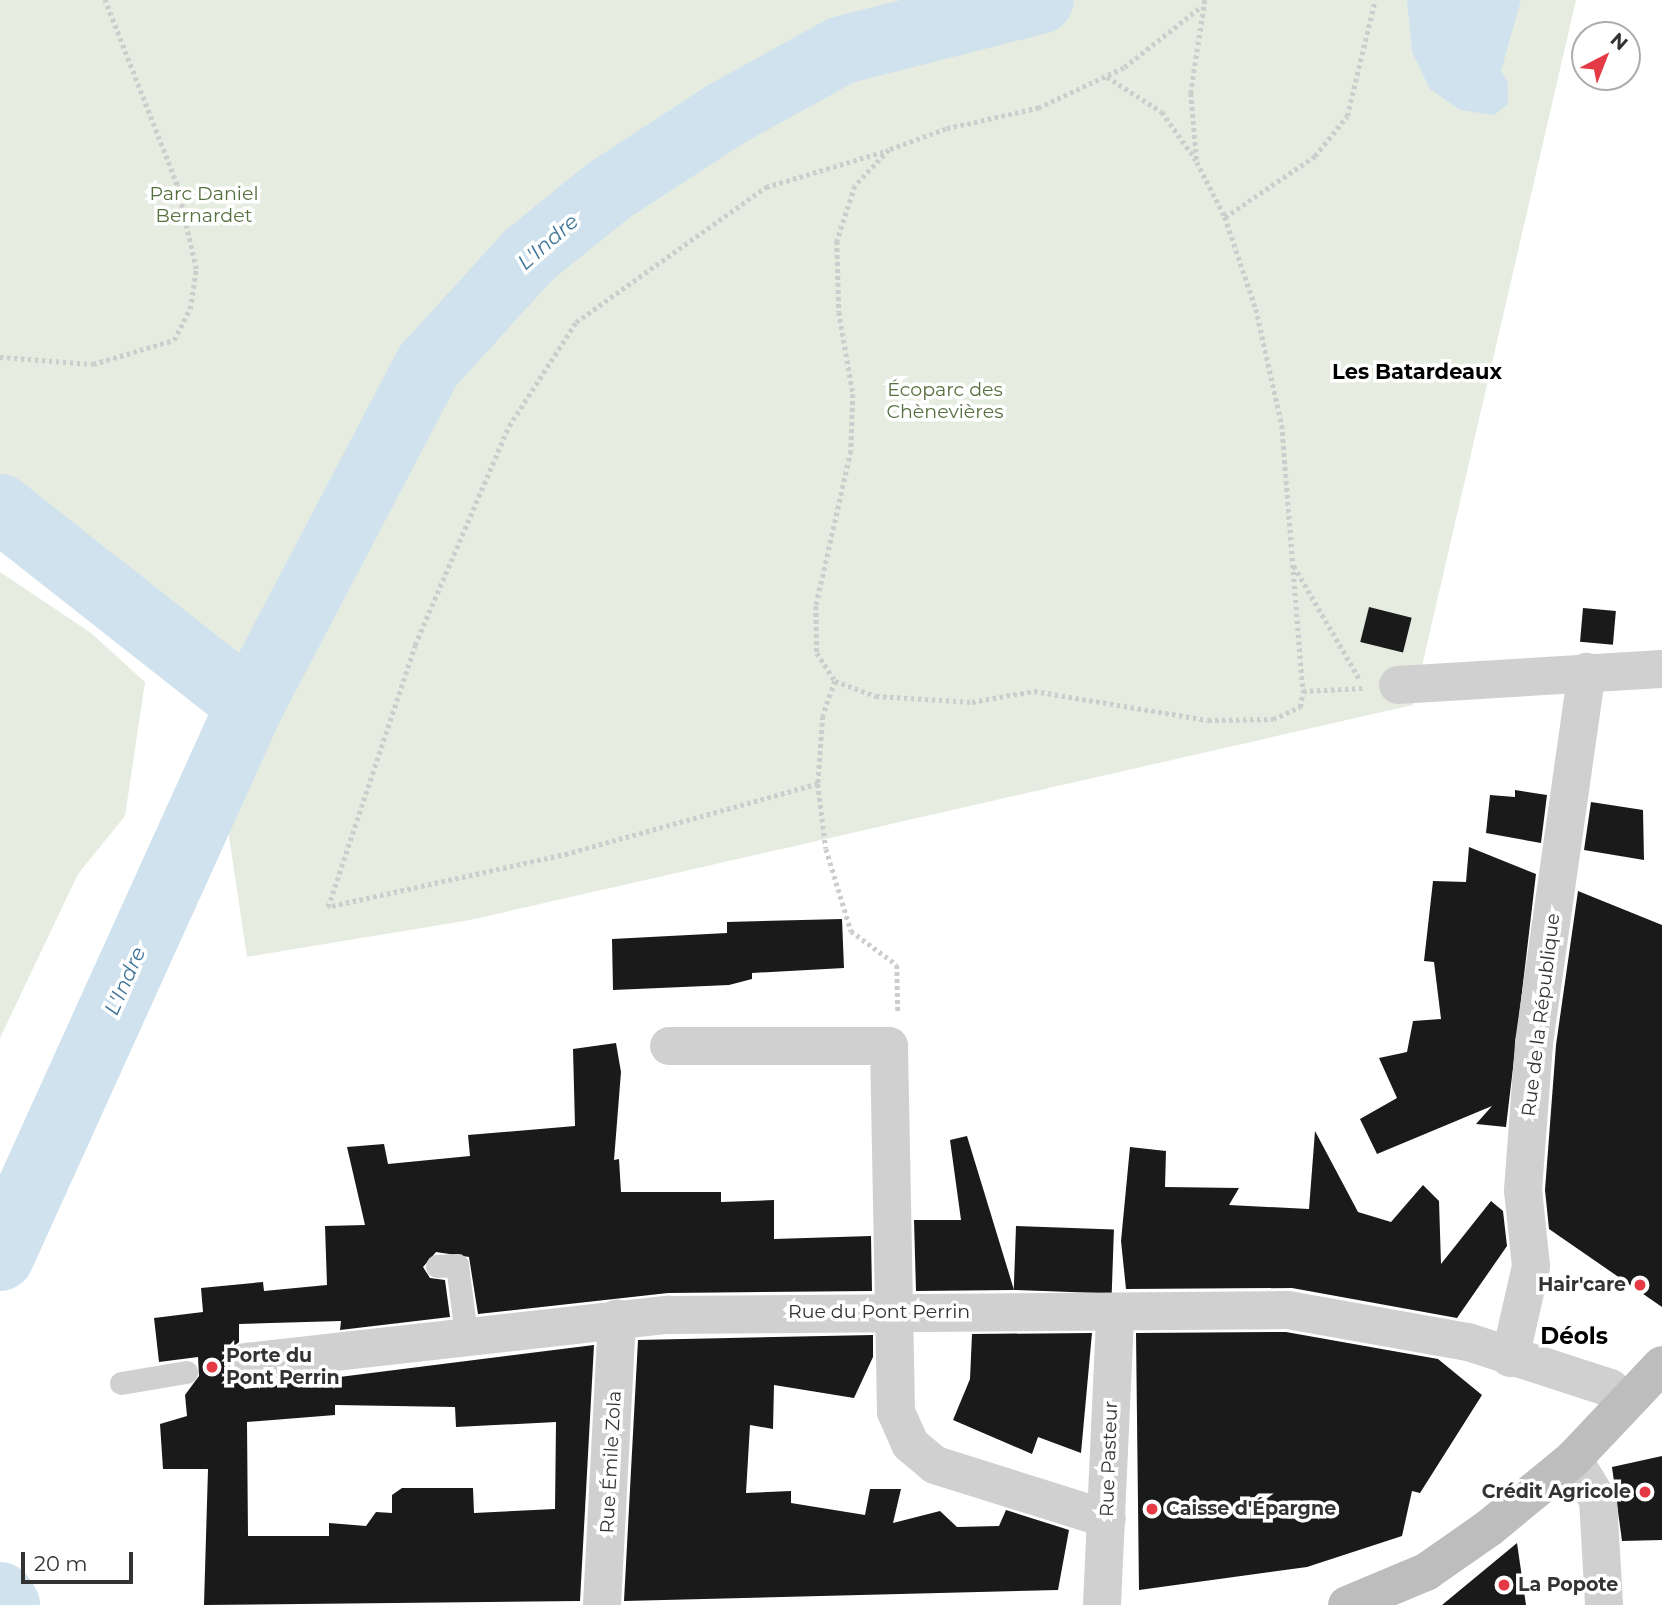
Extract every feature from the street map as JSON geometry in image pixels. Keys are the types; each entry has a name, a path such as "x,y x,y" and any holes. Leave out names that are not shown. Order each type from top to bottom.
{"main road":[{"path":"1347,1605 1452,1555 1573,1460 1649,1385"}],"street":[{"path":"1381,686 1662,669"},
{"name":"Rue de la République","path":"1510,1358 1531,1266 1523,1190 1534,1043 1587,672"},
{"path":"670,1046 889,1046 898,1311 895,1412 910,1444 935,1465 1107,1519"},
{"name":"Rue du Pont Perrin","path":"242,1362 617,1318 898,1311 1115,1314 1288,1310 1468,1342 1510,1358 1610,1388 1649,1385"},
{"name":"Rue Pasteur","path":"1102,1605 1115,1314"},
{"name":"Rue Émile Zola","path":"602,1605 617,1318"},
{"path":"1573,1460 1598,1500 1604,1605"}],"lane":[{"path":"438,1266 457,1265 466,1334"},
{"path":"121,1383 186,1372"}],"path":[{"path":"0,357 93,364 174,340 190,309 196,269 177,185 105,0"},
{"path":"818,784 568,854 328,907 415,645 509,426 576,322 766,187 889,150 946,129 1040,108 1106,76 1199,9 1205,0"},
{"path":"1225,217 1315,156 1347,116 1375,0"},
{"path":"1197,162 1191,93 1199,9"},
{"path":"889,150 855,186 837,241 839,312 853,394 851,451 816,606 817,653 835,681 876,696 972,702 1034,691 1208,720 1273,719 1300,706 1303,691 1282,425 1256,309 1225,217 1197,162 1162,112 1106,76"},
{"path":"1294,565 1381,686"},
{"path":"835,681 823,716 818,784 826,849 851,931 897,965 899,1036 889,1046"},
{"path":"1303,691 1381,686"}],"green space":[{"name":"Écoparc des Chènevières","path":"0,0 1576,0 1413,705 470,920 247,957 198,629 172,624 85,569 0,500"},
{"path":"0,572 91,633 145,682 125,816 78,874 0,1038"}],"water":[{"path":"1407,0 1521,0 1501,71 1508,83 1508,104 1494,115 1460,110 1430,89 1412,52"}],"building":[{"path":"1369,607 1412,618 1403,653 1360,642"},
{"path":"1583,608 1616,611 1613,645 1580,642"},
{"path":"1515,790 1547,795 1541,843 1486,833 1490,795 1515,797"},
{"path":"1591,802 1643,810 1644,860 1584,850"},
{"path":"1469,847 1536,874 1506,1127 1476,1124 1492,1106 1377,1154 1360,1119 1397,1098 1379,1058 1407,1052 1413,1021 1441,1019 1434,962 1424,961 1433,881 1466,882"},
{"path":"1578,891 1662,925 1662,1307 1549,1229 1545,1190 1556,1045"},
{"path":"842,919 844,968 752,973 752,979 729,985 613,990 612,939 727,933 727,922"},
{"path":"616,1043 621,1072 614,1160 619,1159 621,1192 721,1192 721,1202 774,1200 774,1239 871,1236 872,1291 668,1293 478,1314 469,1257 436,1252 423,1267 430,1278 445,1280 450,1317 340,1330 341,1321 239,1324 239,1342 226,1353 224,1365 245,1389 594,1345 580,1601 204,1605 208,1469 163,1469 160,1424 187,1416 185,1395 199,1376 198,1357 159,1362 154,1318 203,1312 201,1288 263,1282 264,1291 327,1285 325,1226 365,1225 347,1147 384,1144 388,1164 470,1156 468,1135 575,1126 573,1049","holes":["335,1405 455,1407 456,1427 556,1422 555,1509 474,1513 473,1488 402,1488 392,1495 392,1513 376,1512 366,1526 329,1523 329,1536 248,1536 247,1422 335,1415"]},
{"path":"1315,1131 1358,1212 1391,1222 1423,1185 1439,1201 1441,1264 1491,1201 1503,1211 1507,1246 1457,1318 1292,1288 1126,1289 1121,1241 1130,1147 1166,1151 1165,1187 1239,1188 1229,1205 1309,1209"},
{"path":"967,1136 1014,1290 916,1291 914,1220 961,1220 950,1140"},
{"path":"1016,1226 1114,1229 1112,1293 1014,1290"},
{"path":"1286,1332 1438,1359 1482,1395 1420,1493 1412,1491 1402,1536 1307,1567 1139,1590 1136,1333"},
{"path":"1092,1333 1081,1453 1038,1437 1032,1454 953,1420 970,1379 972,1334"},
{"path":"873,1335 873,1357 854,1398 774,1385 773,1429 750,1425 746,1493 791,1491 791,1503 865,1515 870,1489 901,1489 893,1523 940,1511 957,1527 999,1526 1006,1510 1069,1530 1058,1590 624,1601 638,1340"},
{"path":"1662,1456 1662,1540 1622,1541 1612,1467"},
{"path":"1517,1543 1526,1605 1442,1605"}],"waterway":[{"name":"L'Indre","path":"0,1257 250,705 428,366 529,255 608,191 726,114 842,50 1040,0"},
{"name":"L'Indre","path":"0,508 250,705"},
{"path":"0,1596 6,1605"}],"place":[{"name":"Hair'care","path":"1640,1285"},
{"name":"Porte du Pont Perrin","path":"212,1367"},
{"name":"Crédit Agricole","path":"1645,1492"},
{"name":"Caisse d'Épargne","path":"1152,1509"},
{"name":"La Popote","path":"1504,1585"}],"district":[{"name":"Les Batardeaux","path":"1417,372"},
{"name":"Déols","path":"1574,1336"}],"park label":[{"name":"Parc Daniel Bernardet","path":"204,205"}]}
